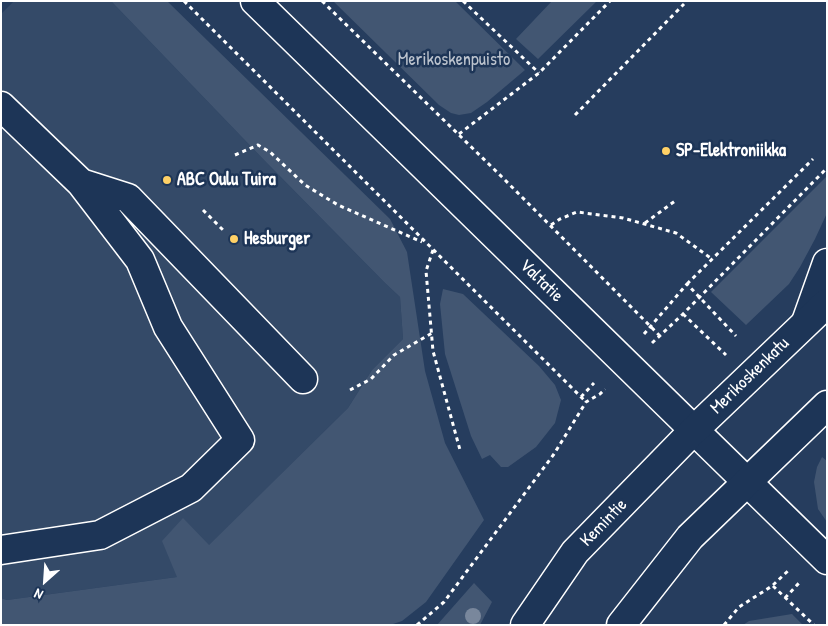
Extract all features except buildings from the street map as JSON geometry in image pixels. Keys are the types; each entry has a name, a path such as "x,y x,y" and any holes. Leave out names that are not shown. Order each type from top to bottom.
{"street":[{"name":"Valtatie","path":"255,1 618,358 748,481 827,560"},
{"path":"1,106 81,183 140,260 168,328 240,440 191,488 100,535 1,550"},
{"path":"81,183 128,198 303,378"},
{"name":"Merikoskenkatu","path":"806,322 827,263"},
{"name":"Merikoskenkatu","path":"694,430 827,303"},
{"path":"621,625 690,537 827,405"},
{"name":"Kemintie","path":"525,625 575,552 694,430"}],"path":[{"path":"184,1 586,402"},
{"path":"322,1 459,134 660,336"},
{"path":"463,1 539,73"},
{"path":"459,134 539,73 610,1"},
{"path":"575,115 684,4"},
{"path":"235,155 258,146 270,152 305,185 338,205 425,243"},
{"path":"639,339 687,284 813,159"},
{"path":"646,348 683,314 827,168"},
{"path":"644,224 674,201"},
{"path":"203,210 224,231"},
{"path":"551,226 560,219 577,212 623,218 676,233 712,259"},
{"path":"432,250 426,271 433,351 460,450"},
{"path":"687,284 736,336"},
{"path":"683,314 720,350"},
{"path":"350,390 371,379 394,355 432,333"},
{"path":"581,397 594,383"},
{"path":"417,625 444,602 554,454 586,402 600,394"},
{"path":"724,625 739,608 772,586 783,575"},
{"path":"785,598 799,583"},
{"path":"772,586 814,625"}],"shaded area":[{"path":"14,1 111,1 263,159 400,297 403,339 372,370 348,408 177,577 7,600 1,598 1,14"}],"green space":[{"path":"111,1 167,1 390,219 407,252 425,371 445,443 484,520 426,602 402,621 390,625 1,625 1,598 7,600 177,577 162,541 183,518 209,545 348,408 372,370 403,339 400,297 263,159"},
{"name":"Merikoskenpuisto","path":"333,1 455,1 525,70 471,113 459,115 451,113 439,105"},
{"path":"552,1 597,1 538,59 516,39"},
{"path":"826,177 827,213 800,267 789,284 746,325 711,292"},
{"path":"443,289 463,294 539,366 555,385 561,400 555,423 536,447 508,467 501,467 490,455 482,459 471,436 445,354 440,304"},
{"path":"822,457 827,461 827,522 818,509 814,482 817,467"},
{"path":"474,583 492,602 480,625 437,625"},
{"path":"792,614 803,625 743,625 749,621"}],"place":[{"name":"SP-Elektroniikka","path":"666,151"},
{"name":"ABC Oulu Tuira","path":"167,180"},
{"name":"Hesburger","path":"234,239"}]}
